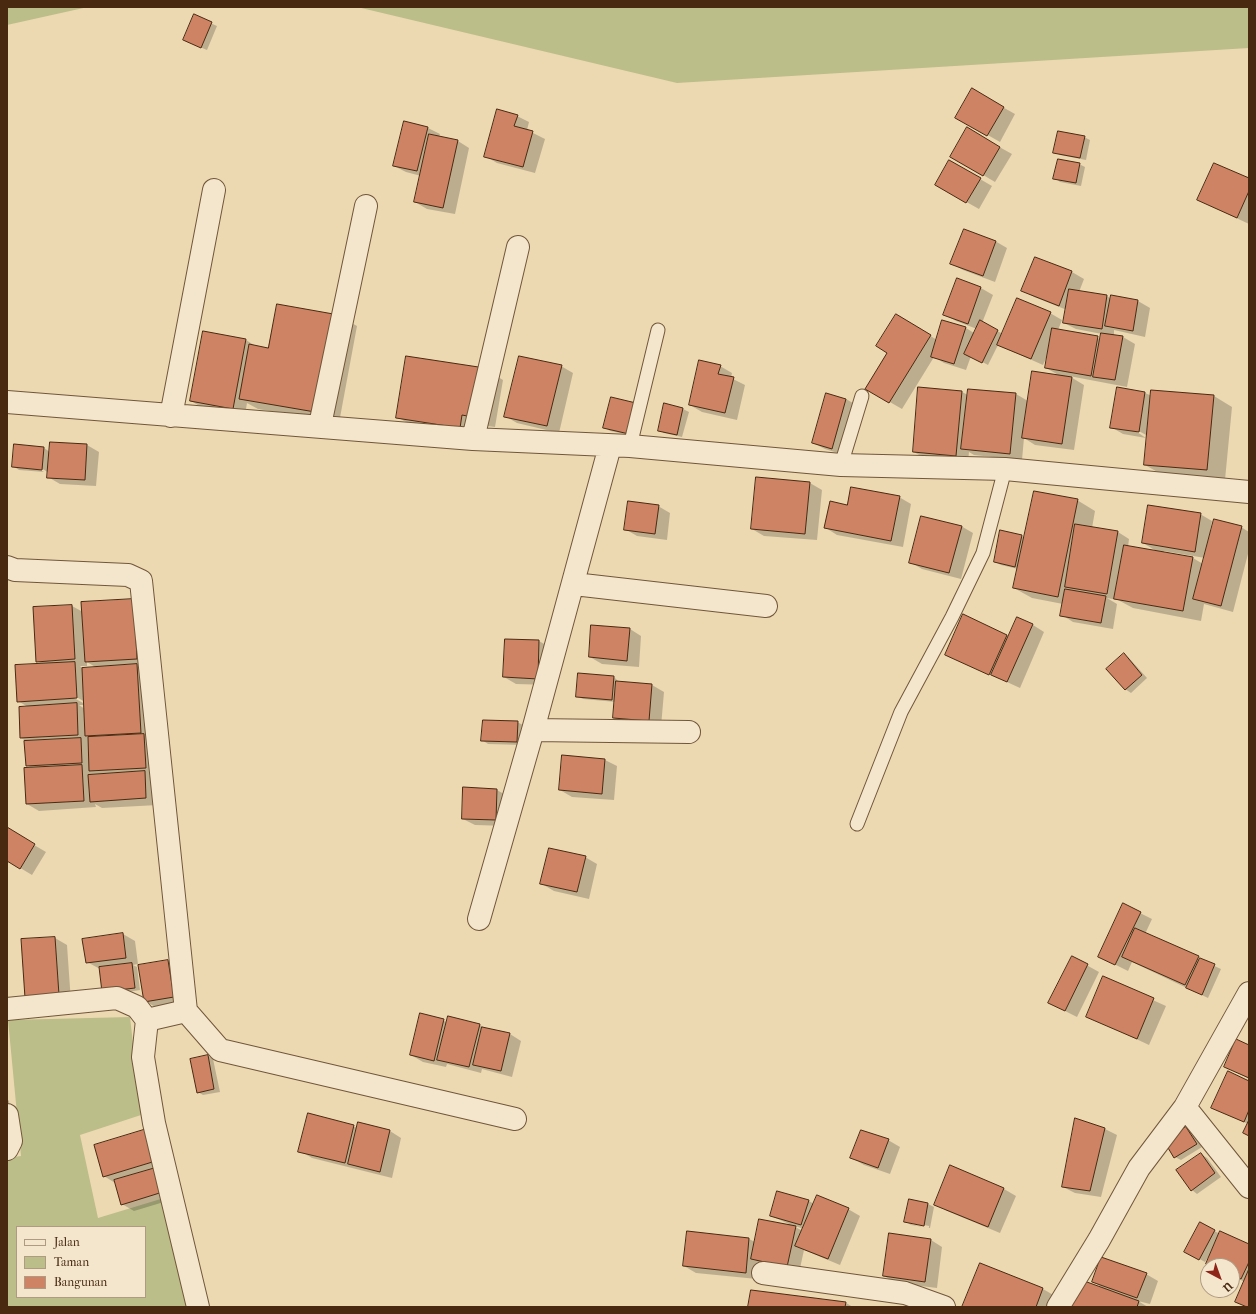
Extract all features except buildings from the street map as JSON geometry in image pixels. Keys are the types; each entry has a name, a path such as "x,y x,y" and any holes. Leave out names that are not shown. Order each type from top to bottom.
{"street":[{"path":"171,416 214,190"},
{"path":"320,425 366,206"},
{"path":"473,438 518,247"},
{"path":"7,402 171,416 320,425 473,438 620,446 841,465 1005,469 1249,492"},
{"path":"479,919 574,584 620,446"},
{"path":"7,567 15,570 128,575 141,581 186,1011 220,1050 515,1118"},
{"path":"574,584 766,606"},
{"path":"533,730 689,732"},
{"path":"1058,1307 1099,1240 1140,1168 1185,1107 1249,993"},
{"path":"7,1009 118,998 137,1007 147,1020 143,1057 154,1123 198,1307"},
{"path":"147,1020 186,1011"},
{"path":"1185,1107 1249,1186"},
{"path":"7,1115 11,1141 7,1149"},
{"path":"763,1273 905,1293 944,1307"}],"lane":[{"path":"620,446 658,330"},
{"path":"841,465 862,396"},
{"path":"857,824 902,712 952,617 983,553 1005,469"}],"green space":[{"path":"7,7 88,7 7,25"},
{"path":"357,7 1249,7 1249,48 677,83"},
{"path":"130,1017 141,1115 80,1135 98,1218 164,1198 193,1307 7,1307 7,1158 21,1156 8,1020"}]}
